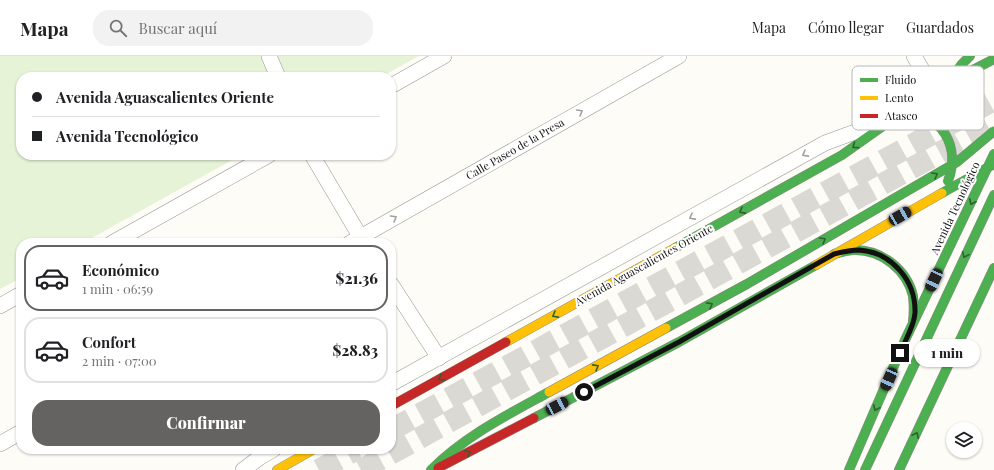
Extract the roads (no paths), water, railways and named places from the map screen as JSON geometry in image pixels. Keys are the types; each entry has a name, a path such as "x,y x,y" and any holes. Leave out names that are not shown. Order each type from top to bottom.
{"main road":[{"path":"961,66 970,56"},
{"name":"Avenida Aguascalientes Oriente","path":"980,66 994,59"},
{"name":"Avenida Aguascalientes Oriente","path":"396,403 842,155 877,130"},
{"path":"940,193 946,186 953,167 952,147 943,130"},
{"path":"432,470 448,452 468,437 747,284 957,162 994,131"},
{"name":"Avenida Tecnológico","path":"849,470 912,326 991,165 994,154"},
{"path":"432,470 679,342 991,165"},
{"path":"865,470 994,194"},
{"path":"834,254 858,250 870,252 881,256 900,270 907,279 913,296 915,314 912,326"},
{"path":"899,470 994,268"},
{"path":"277,470 305,454"}],"street":[{"path":"269,56 276,72"},
{"path":"396,83 444,56"},
{"name":"Calle Paseo de la Presa","path":"363,238 679,56"},
{"path":"914,56 920,66"},
{"name":"Avenida Aguascalientes Oriente","path":"396,381 825,143 859,130"},
{"path":"121,238 260,160"},
{"path":"315,160 356,238"},
{"path":"396,292 439,358"},
{"path":"0,306 16,297"},
{"path":"0,444 16,435"},
{"path":"243,470 266,454"}],"tunnel":[{"path":"984,105 994,100"},
{"path":"984,128 994,123"},
{"path":"396,427 939,130"},
{"path":"396,451 981,130"},
{"path":"319,470 348,454"},
{"path":"361,470 390,454"}]}
